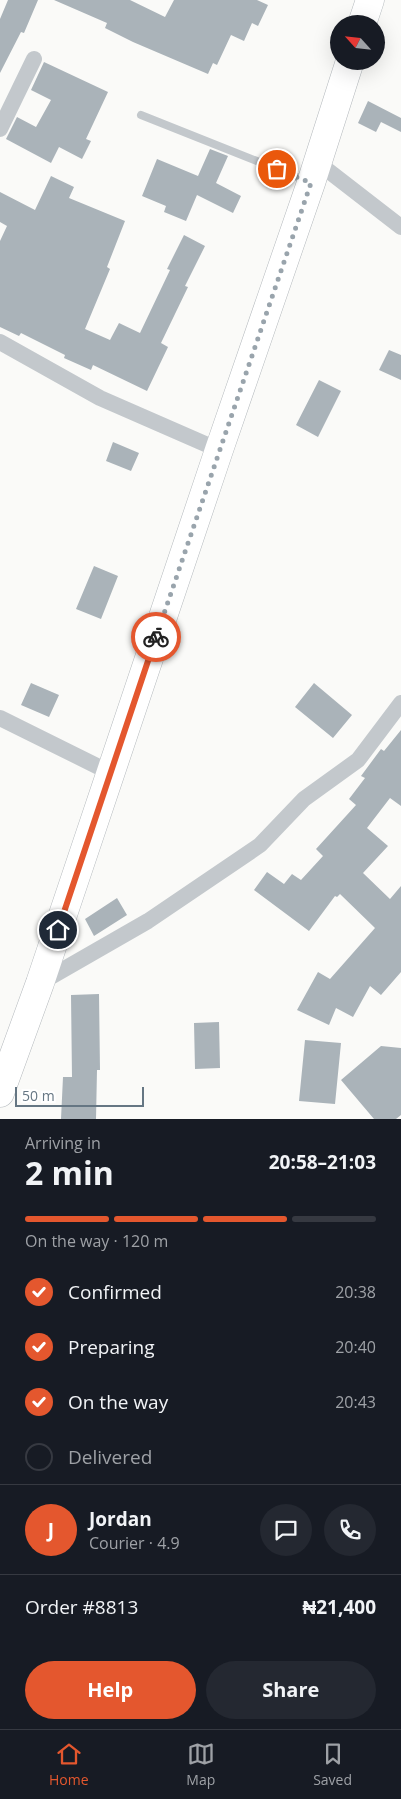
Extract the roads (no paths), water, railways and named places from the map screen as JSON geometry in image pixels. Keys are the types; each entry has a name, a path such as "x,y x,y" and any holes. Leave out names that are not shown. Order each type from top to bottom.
{"highway":[{"path":"365,15 370,0"},
{"path":"0,1093 40,983 347,70"}],"street":[{"path":"0,129 34,59"},
{"path":"314,172 401,227"},
{"path":"0,342 100,398 219,450"},
{"path":"40,983 148,921 260,845 304,799 358,760 401,703"},
{"path":"0,718 111,773"}],"lane":[{"path":"141,115 314,172"}]}
